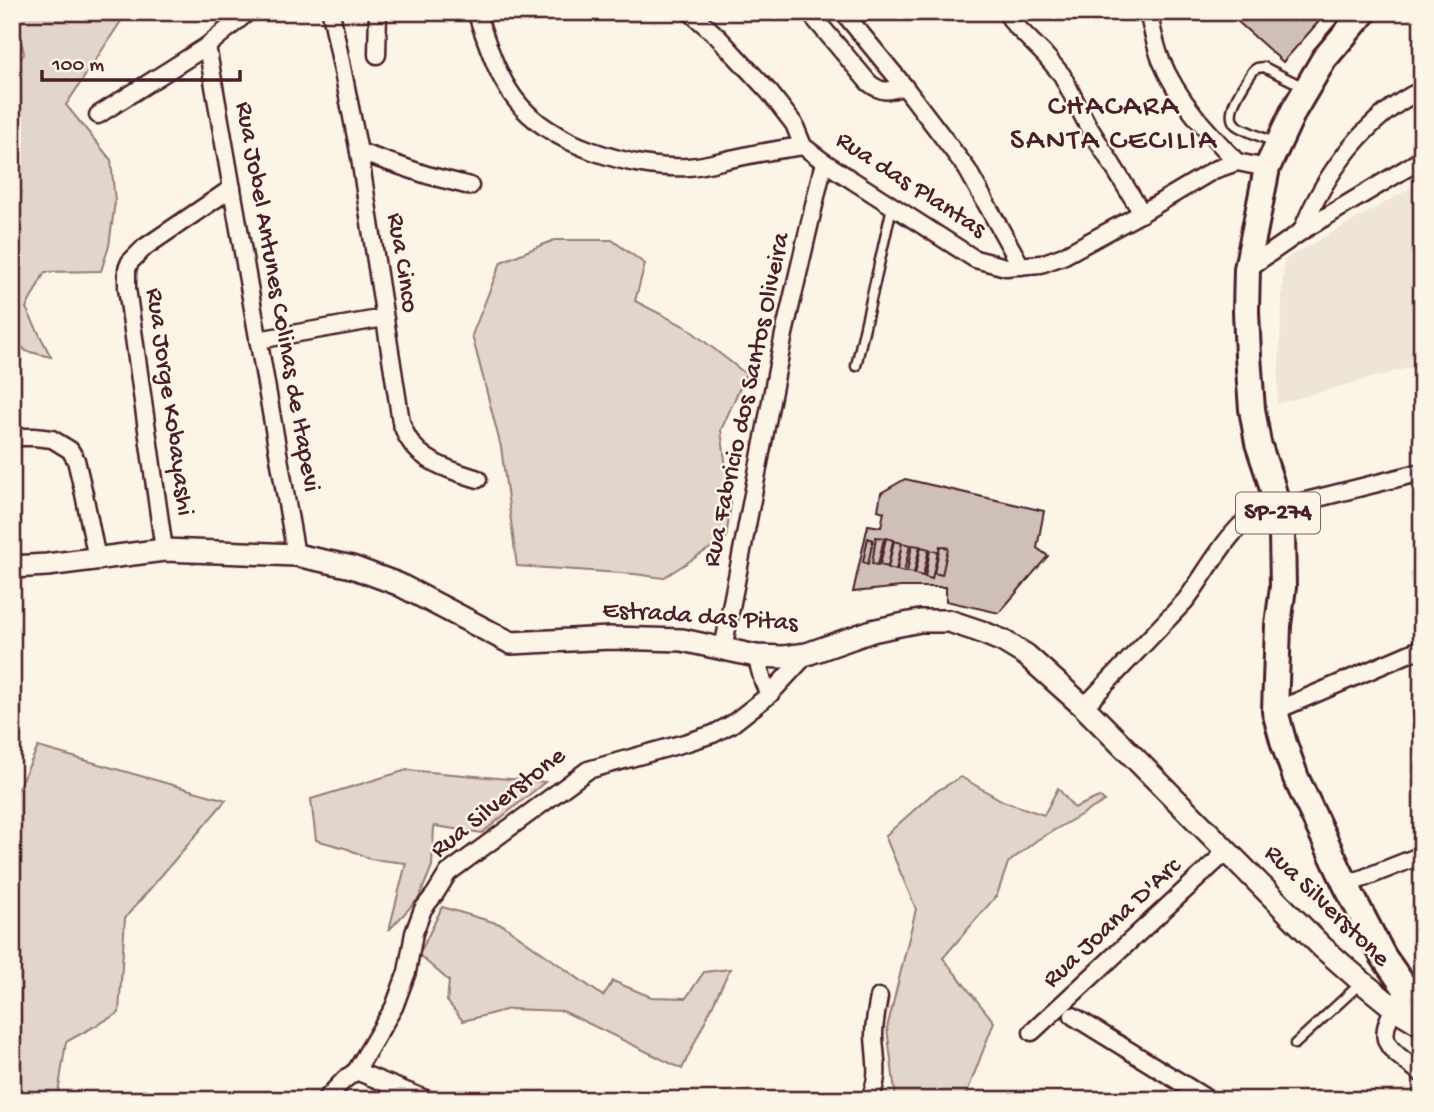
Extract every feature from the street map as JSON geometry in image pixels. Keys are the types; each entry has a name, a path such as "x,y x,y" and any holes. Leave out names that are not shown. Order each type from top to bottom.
{"main road":[{"name":"SP-274","path":"1364,12 1324,59 1294,110 1267,168 1247,270 1245,311 1252,409 1258,443 1278,508 1282,534 1283,587 1278,625 1275,711 1296,778 1346,885 1383,956 1407,996 1422,1013"}],"street":[{"path":"98,115 207,46 248,12"},
{"name":"Rua Cinco","path":"331,12 359,152 401,422 419,453 443,467 478,479"},
{"path":"377,55 378,12"},
{"path":"476,12 498,71 515,100 532,118 580,146 612,159 688,167 803,146"},
{"name":"Rua das Plantas","path":"690,12 770,93 794,124 803,146 892,207 975,259 1006,267 1041,264 1063,256 1214,170 1237,162"},
{"path":"809,12 869,83 878,89 891,92 904,86"},
{"path":"843,12 967,169 1021,266"},
{"path":"1006,12 1062,75 1087,124 1142,213"},
{"path":"1148,12 1161,60 1178,93 1198,121 1237,162 1267,168"},
{"name":"Rua Jobel Antunes Colinas de Itapevi","path":"207,46 296,555"},
{"path":"1302,231 1321,190 1350,150 1381,116 1397,103 1422,90"},
{"path":"359,152 470,186"},
{"path":"1247,270 1302,231 1422,159"},
{"name":"Rua Fabricio dos Santos Oliveira","path":"723,649 783,334 824,162"},
{"name":"Rua Jorge Kobayashi","path":"164,550 127,288 127,269 130,262 145,247 232,188"},
{"path":"258,340 384,318"},
{"path":"12,437 52,439 70,450 76,460 97,559"},
{"path":"1084,707 1185,601 1235,530 1248,518 1262,510 1422,472"},
{"name":"Estrada das Pitas","path":"12,567 164,550 296,555 352,567 398,584 511,643 610,638 682,640 756,656 784,657 807,654 872,631 920,621 949,621 1003,641 1026,655 1084,707 1227,851"},
{"path":"1275,711 1422,648"},
{"name":"Rua Silverstone","path":"325,1100 356,1071 394,1007 407,972 414,933 423,909 448,873 589,769 713,734 732,724 769,695 807,654"},
{"path":"756,656 769,695"},
{"name":"Rua Silverstone","path":"1227,851 1322,947 1362,982 1407,996 1422,1025"},
{"name":"Rua Joana D'Arc","path":"1032,1032 1227,851"},
{"path":"1346,885 1422,855"},
{"path":"1407,996 1386,1028 1384,1037 1389,1047 1422,1074"},
{"path":"869,1100 877,1078 874,1032 879,997"},
{"path":"1073,1016 1209,1100"},
{"path":"356,1071 428,1100"}],"lane":[{"path":"1278,144 1235,124 1231,117 1232,107 1257,68 1264,67 1306,89"},
{"path":"856,366 892,207"},
{"path":"1295,1044 1362,982"}],"shaded area":[{"path":"15,12 127,12 66,105 111,160 115,202 109,246 101,271 45,272 26,308 51,357 26,351 12,336 12,70 24,54"},
{"path":"1416,185 1419,365 1277,404 1284,260"},
{"path":"554,240 612,240 645,264 635,301 686,327 746,374 721,430 731,504 726,538 663,578 517,566 501,447 472,335 501,262"},
{"path":"38,747 226,800 125,918 119,1013 66,1042 57,1100 12,1100 12,801"},
{"path":"407,770 545,782 482,833 434,826 432,866 419,898 389,930 406,863 370,859 348,849 316,840 311,799"},
{"path":"961,777 1003,801 1044,815 1058,788 1074,808 1099,797 1105,801 1037,840 1008,863 997,895 943,958 994,1022 962,1100 896,1100 887,1028 916,909 885,836 932,794"},
{"path":"442,907 503,925 603,996 613,981 651,997 686,998 704,972 730,969 682,1069 563,1011 509,1009 463,1021 447,1001 449,981 419,955"}],"building":[{"path":"1227,12 1316,12 1322,18 1283,62"},
{"path":"905,479 1044,511 1037,548 1048,556 999,613 946,601 946,587 901,587 853,592 868,525 881,527 884,512 878,510 881,493"},
{"path":"876,537 884,538 878,565 872,564"},
{"path":"868,538 873,540 868,564 863,562"},
{"path":"886,538 893,540 888,567 880,565"},
{"path":"894,541 902,543 896,570 888,568"},
{"path":"902,543 910,545 904,572 897,570"},
{"path":"912,545 920,546 914,573 907,572"},
{"path":"940,546 948,548 942,575 934,573"},
{"path":"921,547 929,549 923,576 915,574"},
{"path":"930,550 938,552 932,579 925,577"}],"district":[{"name":"CHACARA SANTA CECILIA","path":"1114,125"}]}
